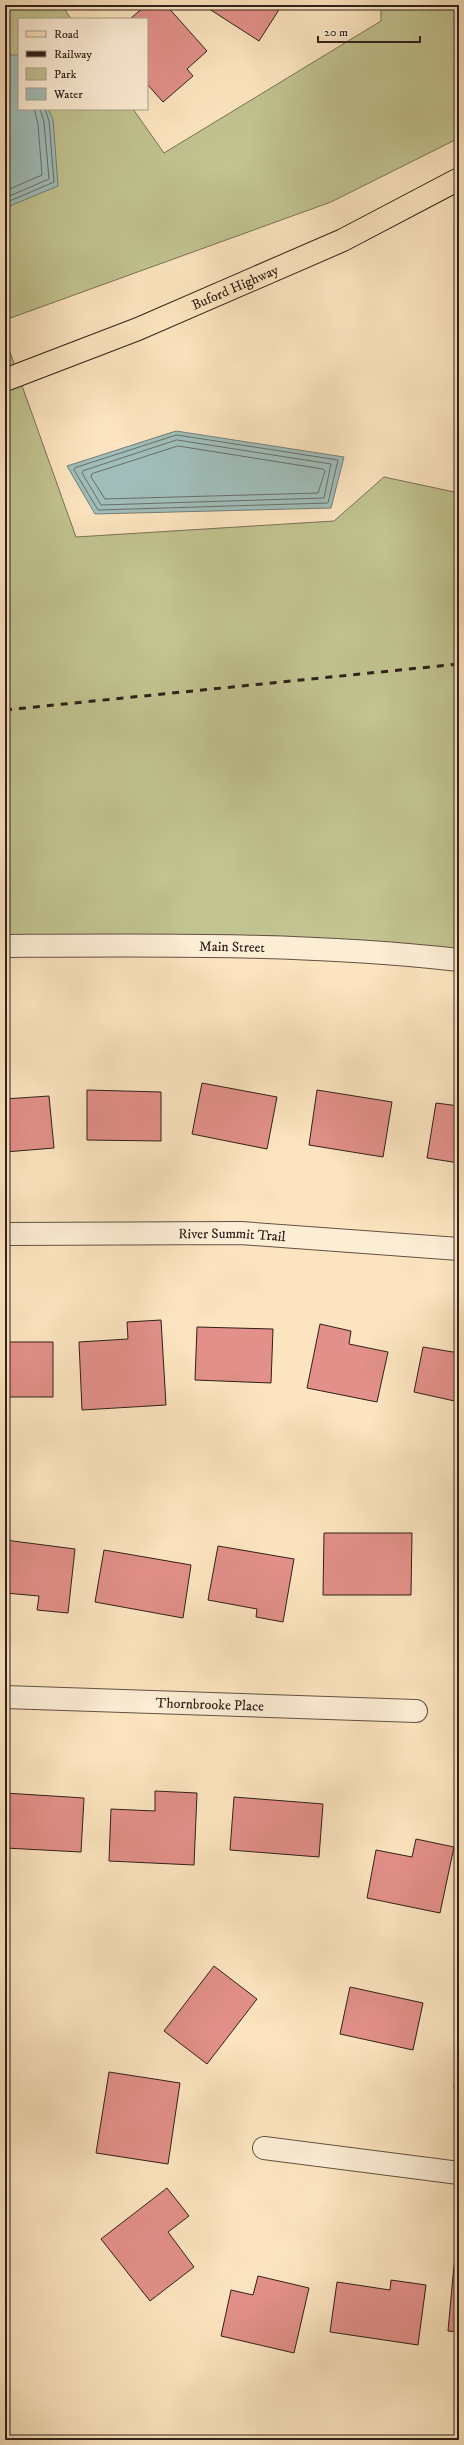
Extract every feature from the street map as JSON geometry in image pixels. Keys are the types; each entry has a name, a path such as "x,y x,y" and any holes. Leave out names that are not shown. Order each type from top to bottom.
{"main road":[{"name":"Buford Highway","path":"5,380 138,329 343,240 458,182"}],"street":[{"name":"Main Street","path":"5,946 189,946 405,954 459,960"},
{"name":"River Summit Trail","path":"5,1234 241,1233 459,1249"},
{"name":"Thornbrooke Place","path":"5,1697 416,1711"},
{"path":"264,2148 459,2173"}],"green space":[{"path":"5,5 62,5 70,18 18,18 18,110 134,110 164,153 381,21 381,5 459,5 459,138 331,202 5,320"},
{"path":"5,338 76,537 334,521 384,477 459,493 459,949 274,936 5,938"}],"water":[{"path":"5,55 18,55 18,110 48,110 53,119 58,186 5,208"},
{"path":"176,431 344,457 331,508 95,514 67,466"}],"building":[{"path":"146,5 166,5 207,51 187,69 193,76 163,102 148,85 148,18 131,18"},
{"path":"203,5 282,5 259,41"},
{"path":"202,1083 277,1097 267,1149 192,1134"},
{"path":"87,1090 161,1092 161,1141 87,1140"},
{"path":"317,1090 392,1102 383,1157 309,1145"},
{"path":"49,1096 54,1148 5,1152 5,1099"},
{"path":"436,1103 459,1106 459,1163 427,1158"},
{"path":"161,1320 166,1405 82,1410 79,1342 128,1339 127,1322"},
{"path":"320,1324 351,1331 349,1344 388,1352 377,1402 307,1388"},
{"path":"197,1327 273,1329 271,1383 195,1380"},
{"path":"5,1342 53,1342 53,1397 5,1397"},
{"path":"423,1347 459,1353 459,1402 414,1392"},
{"path":"324,1533 412,1533 411,1595 323,1595"},
{"path":"5,1540 75,1549 68,1613 37,1610 39,1596 5,1593"},
{"path":"218,1546 294,1559 283,1622 256,1617 257,1609 208,1600"},
{"path":"104,1550 191,1565 183,1618 95,1602"},
{"path":"155,1791 197,1793 194,1865 109,1861 111,1809 155,1811"},
{"path":"5,1793 84,1798 81,1852 5,1848"},
{"path":"234,1797 323,1804 319,1857 230,1850"},
{"path":"416,1839 454,1847 440,1913 367,1898 376,1850 412,1857"},
{"path":"214,1966 257,1999 207,2064 164,2031"},
{"path":"350,1987 423,2003 413,2050 340,2034"},
{"path":"459,2043 459,2088 454,2088"},
{"path":"109,2072 180,2083 168,2164 96,2153"},
{"path":"167,2188 189,2216 168,2232 194,2267 150,2301 101,2239"},
{"path":"454,2265 459,2266 459,2332 448,2331"},
{"path":"258,2276 309,2288 294,2353 221,2336 231,2290 253,2295"},
{"path":"391,2280 426,2285 418,2345 330,2332 337,2282 390,2290"}],"railway":[{"path":"5,710 459,664"}]}
